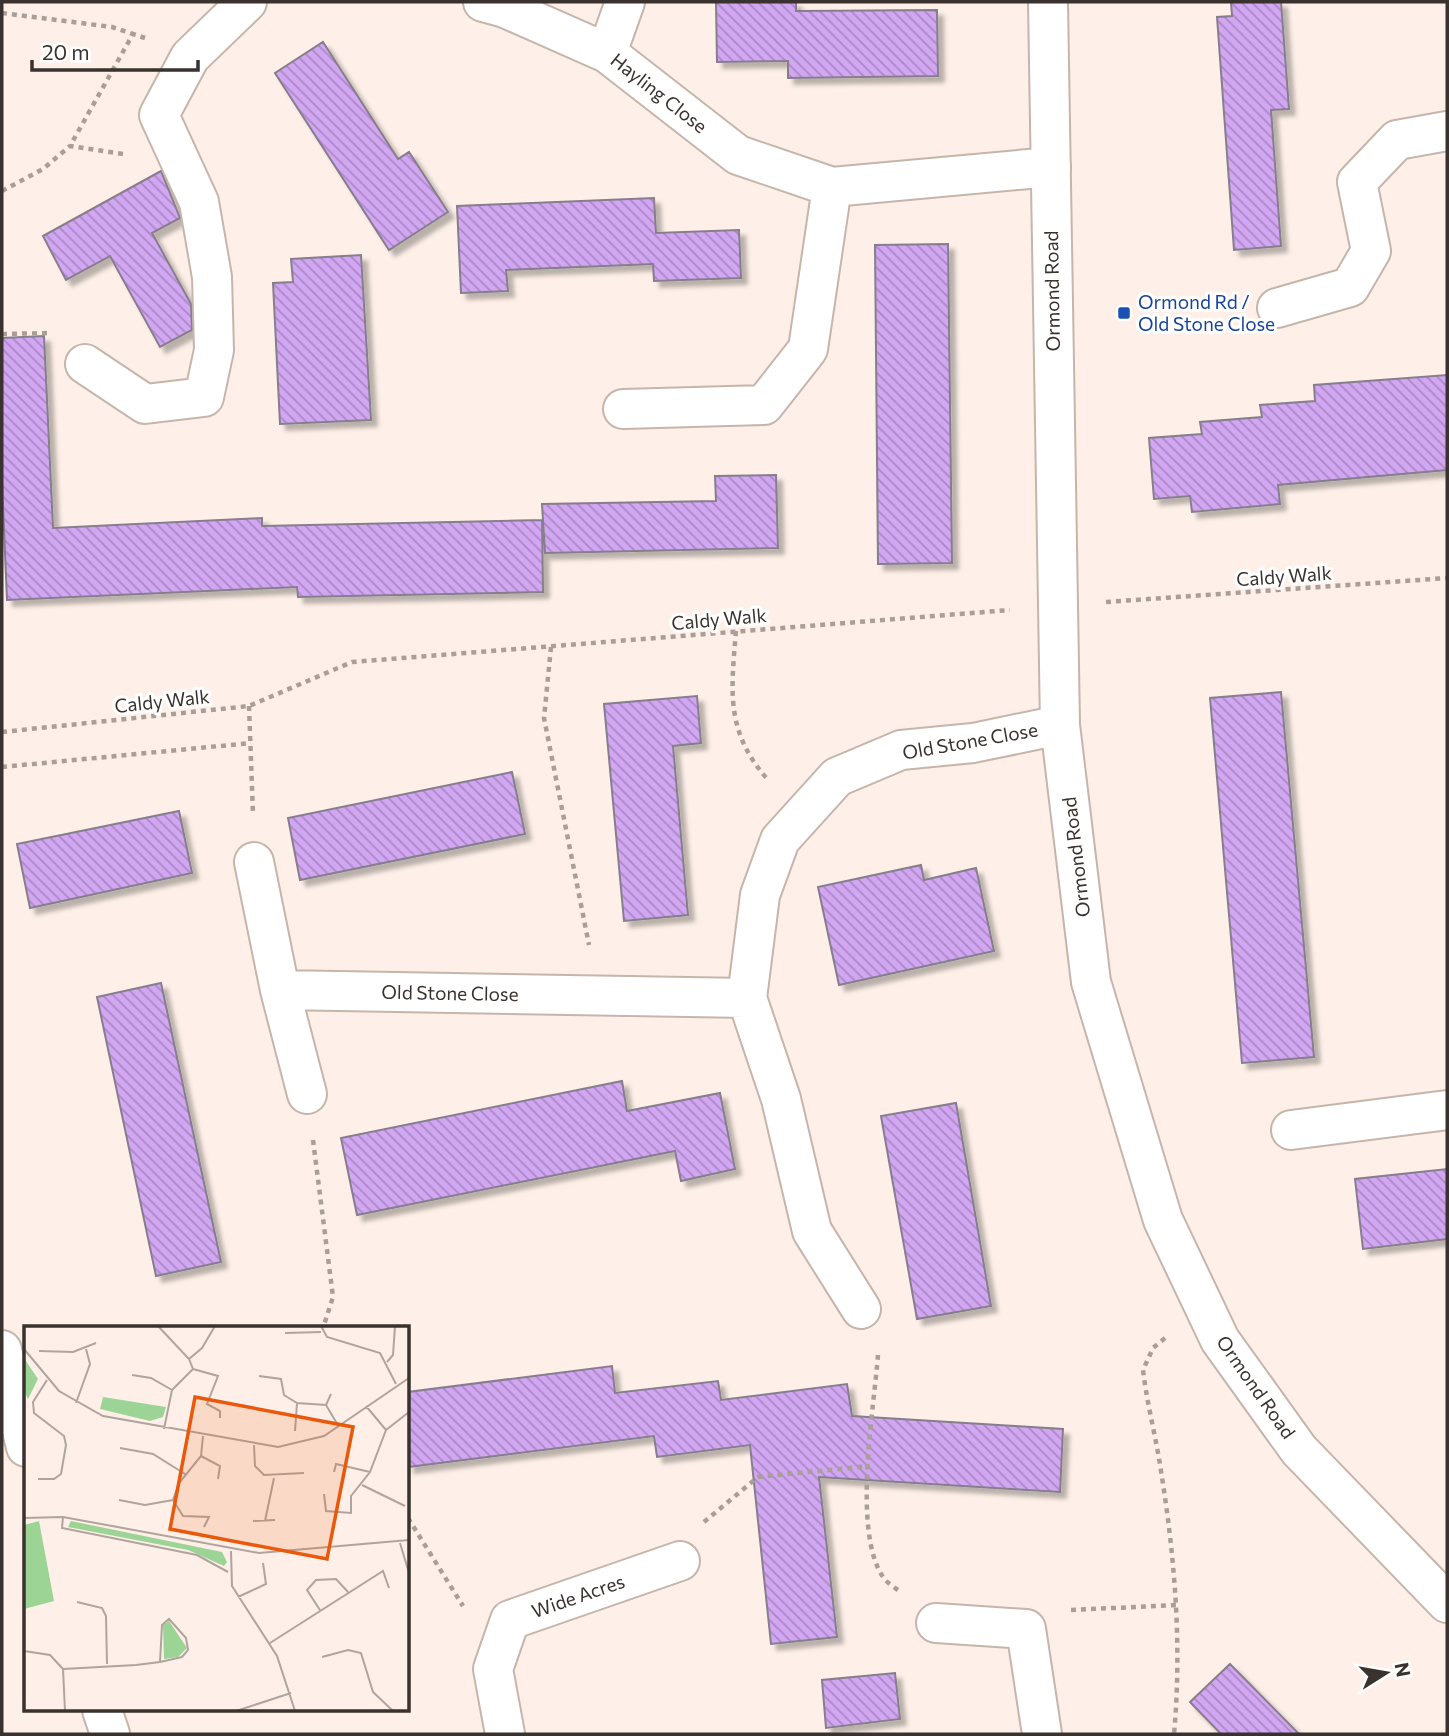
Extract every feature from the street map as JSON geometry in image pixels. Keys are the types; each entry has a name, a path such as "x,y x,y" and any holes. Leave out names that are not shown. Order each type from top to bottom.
{"street":[{"path":"85,363 145,404 204,397 214,350 212,277 199,202 159,115 190,57 247,2"},
{"name":"Hayling Close","path":"483,2 505,8 607,53 737,155 832,187 1051,167"},
{"path":"607,53 625,2"},
{"name":"Ormond Road","path":"1048,2 1060,724 1091,982 1163,1220 1220,1340 1299,1450 1441,1585"},
{"path":"1277,308 1350,287 1371,251 1357,182 1397,140 1447,131"},
{"path":"623,410 764,405 808,349 832,187"},
{"name":"Old Stone Close","path":"861,1309 812,1231 782,1099 747,998 760,895 780,839 837,777 901,750 972,743 1060,724"},
{"path":"254,862 280,990 307,1094"},
{"name":"Old Stone Close","path":"280,990 747,998"},
{"path":"1291,1130 1447,1110"},
{"path":"2,1350 24,1439"},
{"name":"Wide Acres","path":"505,1734 493,1669 510,1620 680,1561"},
{"path":"936,1623 1026,1629 1042,1734"},
{"path":"103,1712 110,1734"}],"path":[{"path":"2,13 112,27 133,34"},
{"path":"2,191 43,169 70,146"},
{"name":"Caldy Walk","path":"2,732 249,706 352,662 1447,578"},
{"path":"736,631 730,700 737,732 750,760 768,780 805,812"},
{"path":"551,646 544,718 599,996"},
{"path":"249,706 254,862"},
{"path":"2,767 251,743"},
{"path":"307,1094 333,1297 324,1326"},
{"path":"1174,1734 1180,1673 1177,1605 1163,1481 1143,1370 1153,1348 1205,1307"},
{"path":"861,1309 879,1344 866,1502 872,1547 883,1578 936,1623"},
{"path":"680,1561 704,1521 758,1477 869,1466"},
{"path":"410,1521 454,1589 493,1669"},
{"path":"1026,1629 1062,1610 1177,1605"}],"building":[{"path":"716,2 796,2 796,11 937,10 938,76 788,78 788,61 717,62"},
{"path":"1231,2 1281,2 1289,109 1271,110 1281,246 1234,250 1217,17 1232,16"},
{"path":"323,42 398,159 409,152 448,212 389,250 275,73"},
{"path":"161,171 180,218 152,233 191,304 192,330 160,347 110,256 66,280 43,236"},
{"path":"654,198 656,233 739,230 741,278 654,281 653,264 506,270 508,291 461,293 457,206"},
{"path":"948,244 952,563 878,564 875,245"},
{"path":"361,255 371,420 280,424 273,283 293,282 291,259"},
{"path":"44,336 53,528 262,518 262,526 542,520 543,592 298,597 297,587 7,600 2,482 2,338"},
{"path":"1447,375 1447,470 1278,485 1280,504 1192,512 1190,496 1154,499 1149,438 1202,434 1200,422 1262,417 1260,405 1315,401 1314,385"},
{"path":"776,475 778,548 545,553 542,504 716,501 715,476"},
{"path":"1281,692 1314,1057 1242,1063 1210,698"},
{"path":"697,696 701,743 673,746 688,915 624,921 604,704"},
{"path":"512,772 525,834 300,880 288,818"},
{"path":"179,811 192,873 30,908 17,844"},
{"path":"921,865 924,880 976,868 994,951 839,985 818,887"},
{"path":"161,983 221,1262 156,1276 97,997"},
{"path":"622,1081 627,1111 720,1093 735,1169 681,1181 675,1151 357,1215 341,1138"},
{"path":"956,1103 991,1306 917,1319 881,1116"},
{"path":"1447,1169 1447,1239 1363,1249 1355,1179"},
{"path":"612,1366 615,1393 718,1381 721,1400 847,1384 852,1416 1063,1429 1060,1492 819,1477 837,1637 771,1644 750,1445 657,1457 654,1436 410,1467 410,1392"},
{"path":"1230,1664 1299,1734 1221,1734 1190,1702"},
{"path":"895,1673 900,1719 826,1728 822,1680"}],"place":[{"name":"Ormond Rd / Old Stone Close","path":"1124,313"}]}
